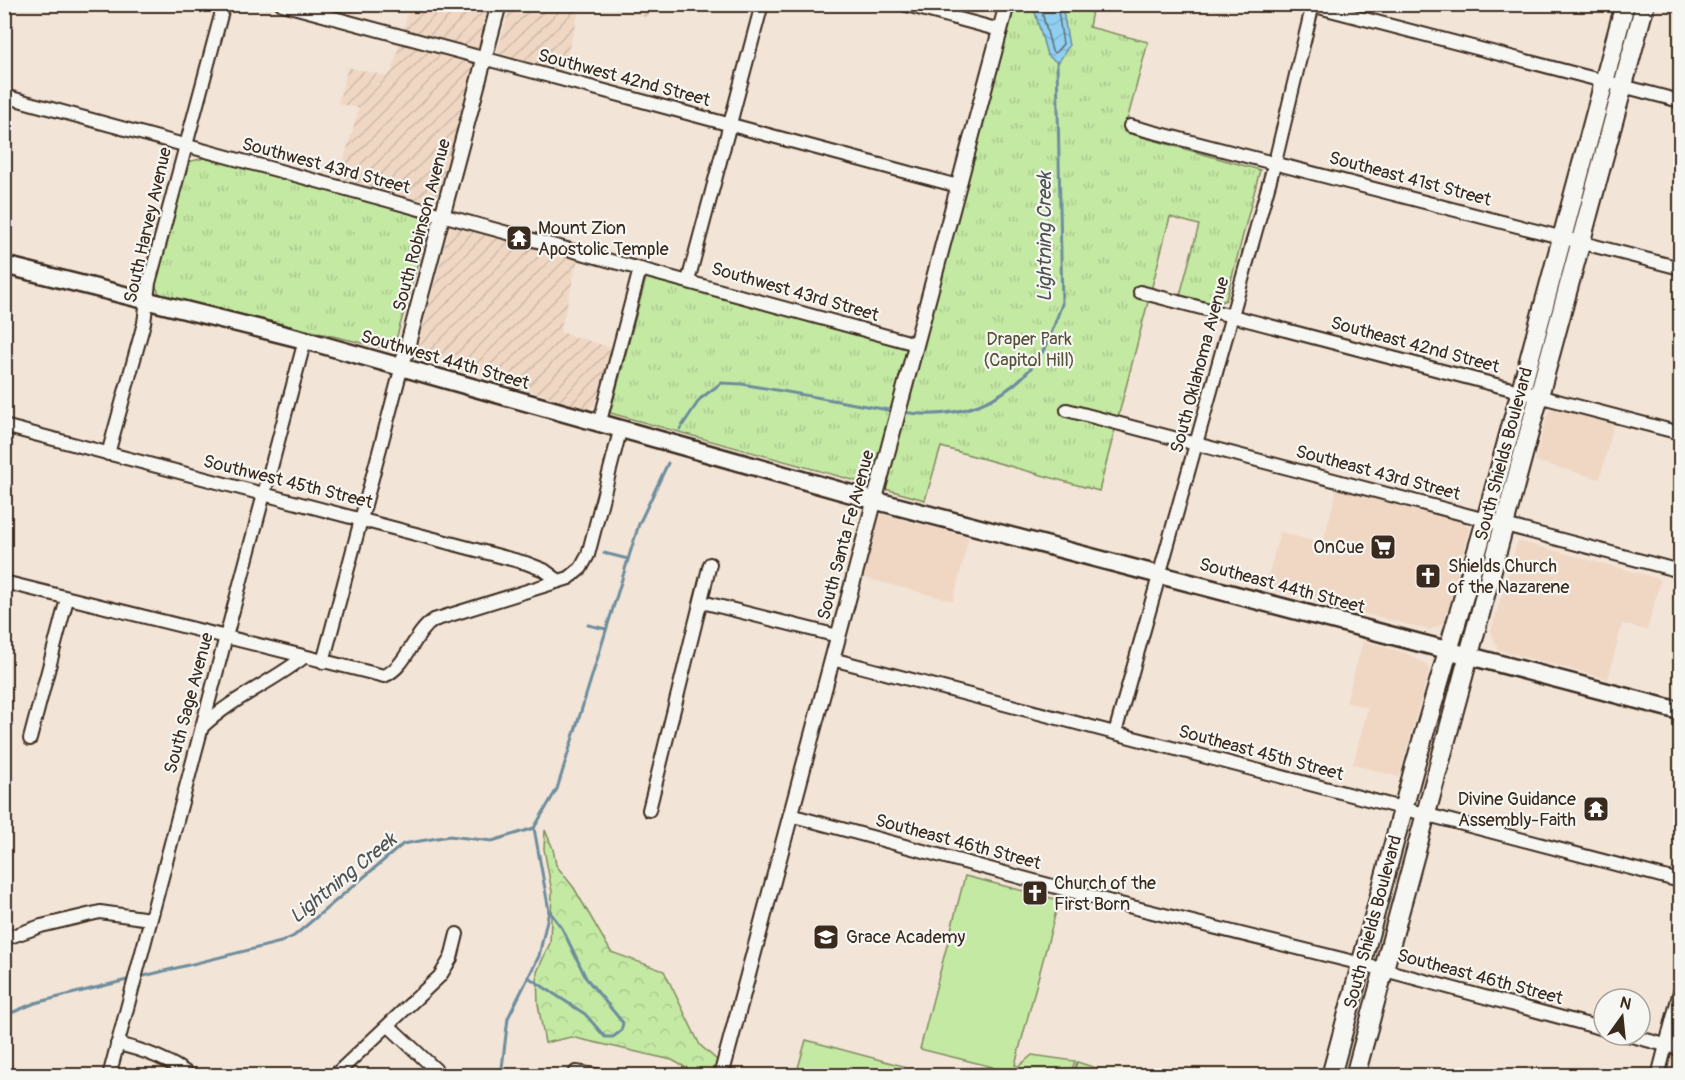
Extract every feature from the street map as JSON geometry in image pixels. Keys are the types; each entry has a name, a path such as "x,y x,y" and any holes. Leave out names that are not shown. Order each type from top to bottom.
{"main road":[{"name":"South Shields Boulevard","path":"1331,1076 1486,520 1625,4"},
{"name":"South Shields Boulevard","path":"1355,1076 1645,4"},
{"name":"Southwest 44th Street","path":"4,265 146,303 305,340 402,366 620,431 873,500"},
{"name":"Southeast 44th Street","path":"873,500 1680,711"}],"street":[{"name":"South Harvey Avenue","path":"108,454 144,323 149,283 224,4"},
{"name":"Southwest 42nd Street","path":"282,4 958,186"},
{"name":"South Robinson Avenue","path":"323,662 499,4"},
{"path":"688,281 762,4"},
{"path":"903,4 1000,30"},
{"name":"South Santa Fe Avenue","path":"721,1076 1007,4"},
{"path":"1311,5 1680,101"},
{"name":"South Oklahoma Avenue","path":"1115,733 1198,444 1230,315 1275,162 1311,5"},
{"name":"Southwest 43rd Street","path":"4,96 916,344"},
{"name":"Southeast 41st Street","path":"1130,126 1680,268"},
{"path":"599,425 640,269"},
{"name":"Southeast 42nd Street","path":"1140,292 1680,433"},
{"name":"South Sage Avenue","path":"109,1076 305,340"},
{"name":"Southeast 43rd Street","path":"1067,410 1680,571"},
{"name":"Southwest 45th Street","path":"4,426 526,563 544,570 559,581"},
{"path":"4,582 381,676 391,673 422,630 434,620 559,581 578,572 588,555 620,431"},
{"path":"649,810 710,564"},
{"path":"30,739 68,599"},
{"path":"702,602 838,636"},
{"path":"201,728 223,709 280,676 304,657"},
{"name":"Southeast 45th Street","path":"832,658 1680,881"},
{"name":"Southeast 46th Street","path":"790,815 1112,902 1362,964 1592,1026"},
{"path":"4,939 41,926 100,912 150,919"},
{"path":"334,1076 440,976 451,958 458,934"},
{"path":"1658,1076 1680,991"},
{"path":"389,1026 436,1070"},
{"path":"1652,1041 1680,1049"},
{"path":"117,1044 151,1053 191,1076"},
{"path":"573,1076 576,1072 588,1072 601,1076"}],"shaded area":[{"path":"511,4 581,5 562,72 497,53"},
{"path":"410,5 490,5 436,205 338,180 359,108 338,104 348,67 386,76 392,72"},
{"path":"603,5 652,5 648,18"},
{"path":"450,225 578,259 560,332 612,348 595,404 588,410 416,351"},
{"path":"1557,408 1614,423 1600,479 1535,461 1548,412"},
{"path":"1337,488 1463,520 1469,529 1446,623 1429,630 1265,588 1280,532 1323,544"},
{"path":"877,513 969,537 953,601 861,577"},
{"path":"1518,541 1661,579 1647,630 1622,624 1608,679 1498,650 1491,631"},
{"path":"1363,641 1406,653 1427,665 1429,671 1399,777 1353,764 1368,708 1346,702"}],"green space":[{"name":"Draper Park (Capitol Hill)","path":"1015,5 1093,5 1089,27 1148,42 1124,132 1260,170 1226,300 1216,304 1180,295 1199,225 1170,217 1099,491 941,447 925,500 610,413 646,278 920,352"},
{"path":"204,158 338,192 430,220 395,343 383,348 160,295 155,285 188,162"},
{"path":"545,830 553,849 556,865 574,888 611,952 664,971 700,1045 718,1061 714,1075 693,1075 692,1071 672,1060 571,1037 545,1043 538,1004 537,972 550,943 552,892 544,849"},
{"path":"965,876 1059,900 1015,1065 1019,1066 1032,1055 1075,1061 1070,1075 945,1075 955,1069 993,1067 920,1049"},
{"path":"806,1040 903,1066 901,1075 796,1075"},
{"path":"1077,1062 1118,1075 1073,1075"}],"water":[{"path":"1033,5 1062,5 1069,46 1058,63 1047,55"}],"waterway":[{"name":"Lightning Creek","path":"903,412 942,414 960,411 995,397 1025,374 1038,359 1049,340 1062,304 1057,62"},
{"name":"Lightning Creek","path":"680,429 700,399 721,383 742,384 894,411"},
{"name":"Lightning Creek","path":"140,977 281,942 294,936 403,844 449,836 492,841 534,828 557,789 639,524 668,463"},
{"path":"604,553 628,559"},
{"path":"588,625 606,629"},
{"path":"501,1076 508,1018 539,956 549,911 534,828"},
{"path":"528,977 585,1014 605,1037 613,1037 621,1031 623,1023 586,978 562,928 549,911"},
{"name":"Lightning Creek","path":"4,1016 35,1003 131,979"}],"place":[{"name":"Mount Zion Apostolic Temple","path":"519,238"},
{"name":"OnCue","path":"1383,547"},
{"name":"Shields Church of the Nazarene","path":"1428,576"},
{"name":"Divine Guidance Assembly-Faith","path":"1596,809"},
{"name":"Church of the First Born","path":"1035,893"},
{"name":"Grace Academy","path":"826,937"}]}
